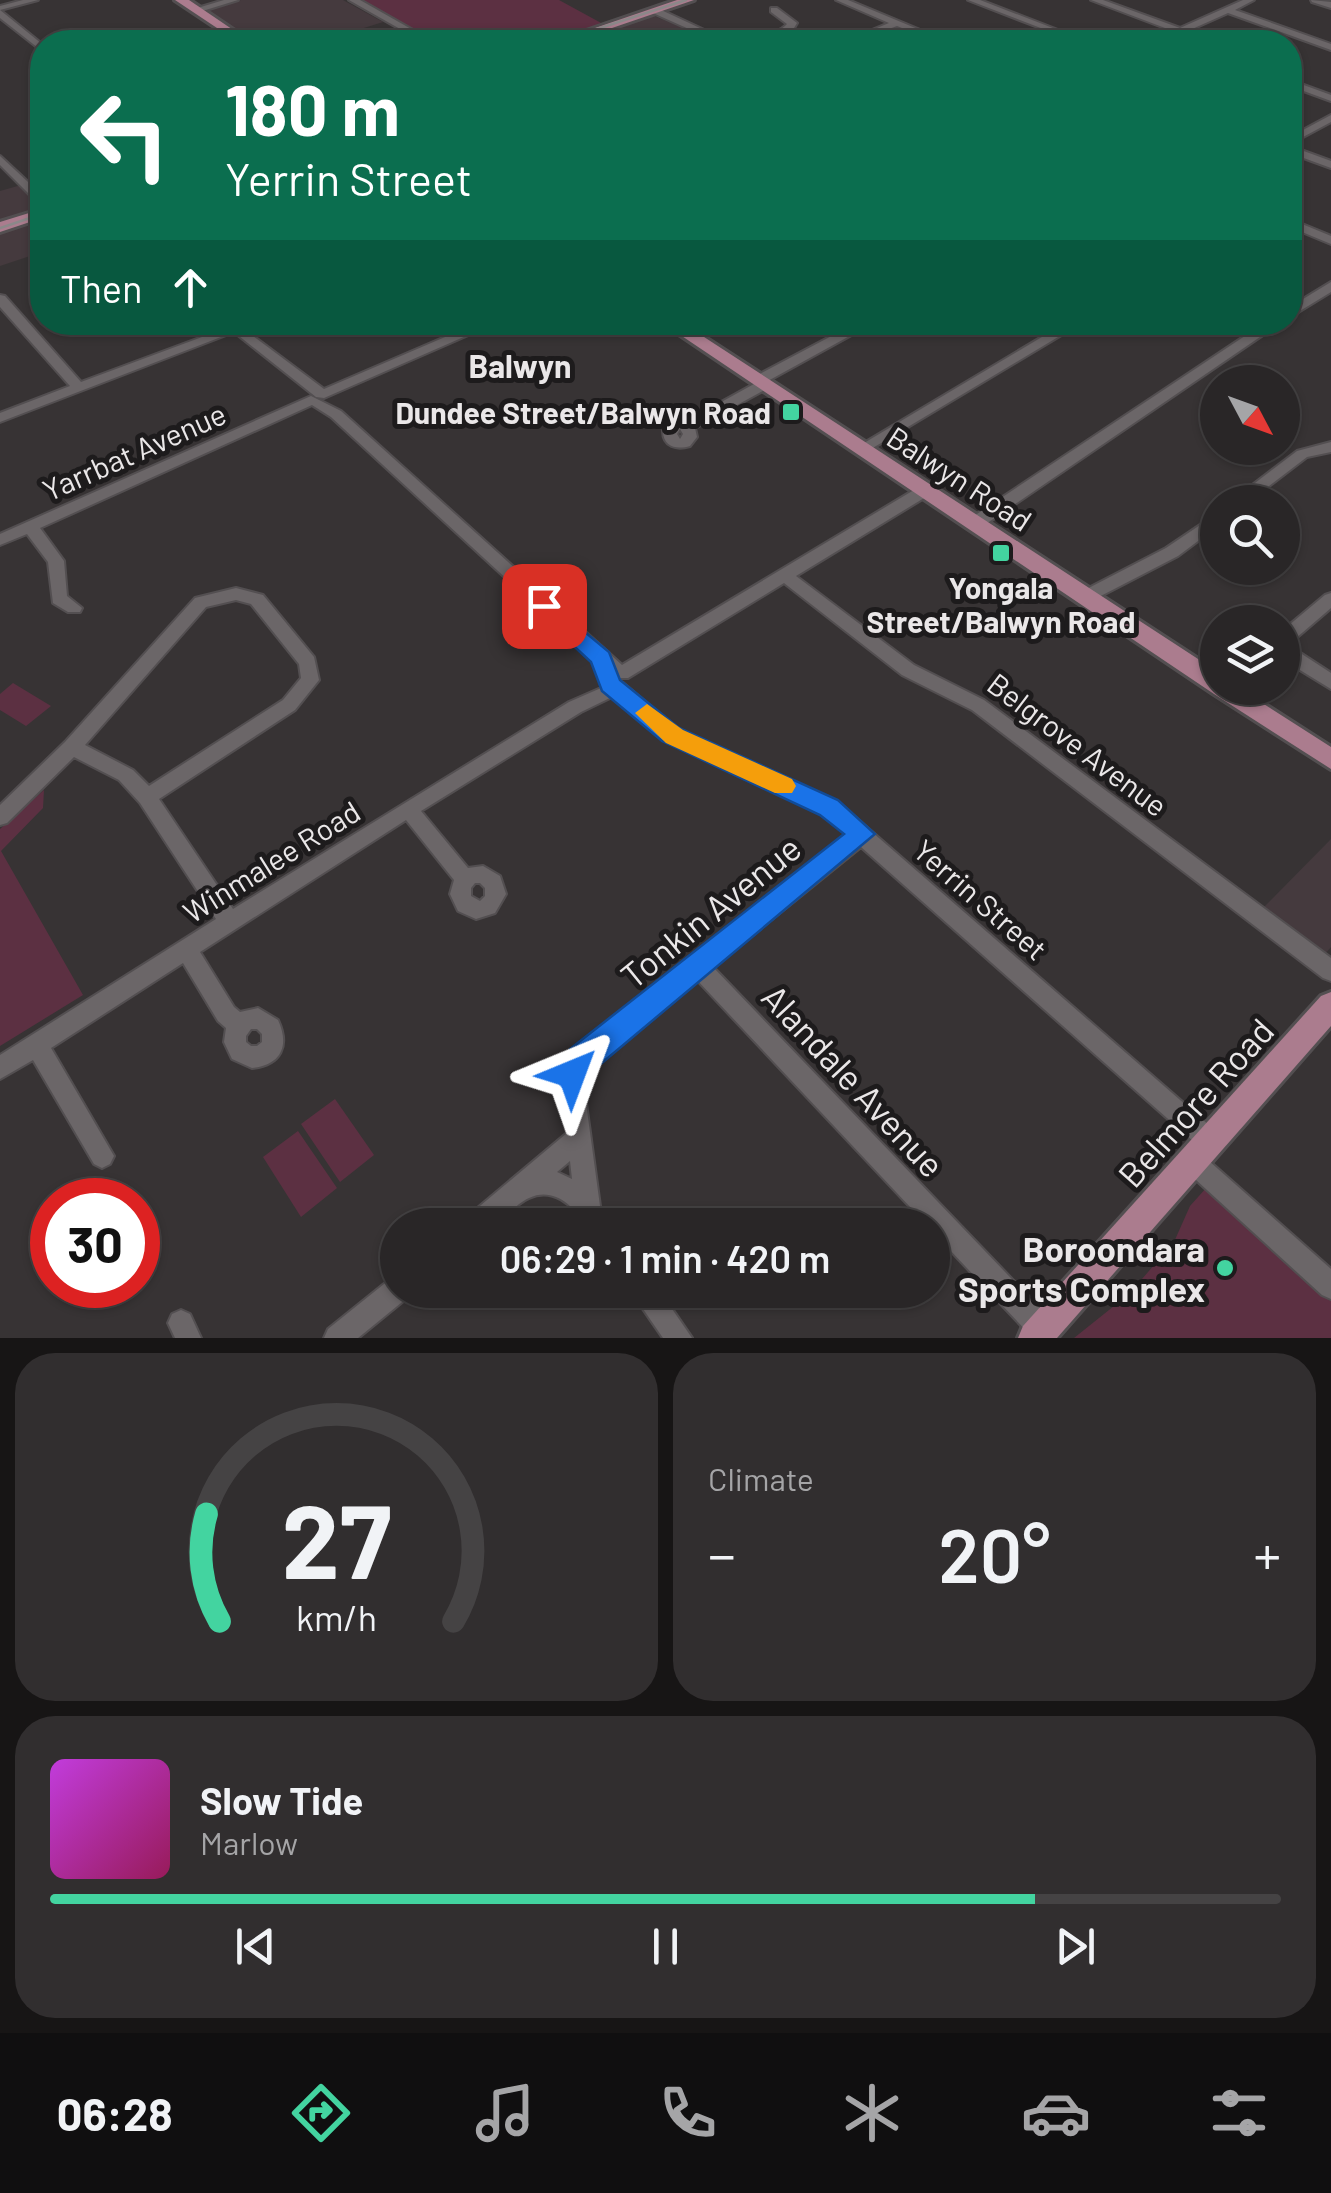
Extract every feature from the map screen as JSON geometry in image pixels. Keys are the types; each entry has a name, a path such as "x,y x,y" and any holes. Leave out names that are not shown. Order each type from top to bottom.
{"main road":[{"path":"181,0 227,30"},
{"path":"596,30 683,1"},
{"path":"0,227 30,217"},
{"name":"Balwyn Road","path":"688,335 1200,672"},
{"name":"Balwyn Road","path":"1250,705 1331,759"},
{"name":"Belmore Road","path":"1038,1334 1331,1006"}],"street":[{"path":"0,10 34,0"},
{"path":"196,10 234,0"},
{"path":"353,0 407,30"},
{"path":"840,0 913,30"},
{"path":"972,0 1052,30"},
{"path":"1094,0 1179,30"},
{"path":"1316,0 1331,5"},
{"path":"1184,30 1237,3 1295,30"},
{"path":"0,10 30,37"},
{"path":"656,10 699,30"},
{"path":"774,10 792,22 788,30"},
{"path":"880,30 897,24"},
{"path":"1302,33 1331,47"},
{"path":"1302,87 1331,98"},
{"path":"1302,134 1331,118"},
{"path":"1302,154 1331,165"},
{"path":"0,159 30,189"},
{"path":"1302,228 1331,240"},
{"path":"1302,305 1331,286"},
{"path":"0,298 30,332"},
{"path":"32,335 78,387"},
{"path":"0,418 209,335"},
{"name":"Yerrin Street","path":"251,335 602,658 639,706 670,734 829,807 862,834 1201,1151 1331,1286"},
{"name":"Yarrbat Avenue","path":"0,540 322,401 463,335"},
{"path":"686,426 845,335"},
{"path":"861,450 1055,335"},
{"path":"974,524 1257,335"},
{"path":"1261,485 1302,454 1331,447"},
{"name":"Winmalee Road","path":"0,1068 921,489"},
{"path":"30,527 56,561 58,596 74,608"},
{"path":"1084,597 1166,555 1200,531"},
{"name":"Belgrove Avenue","path":"784,575 908,670 978,705 1331,972"},
{"path":"0,817 72,746 201,602 236,594 257,599 308,662 310,680 289,705 147,797"},
{"path":"41,612 58,596"},
{"path":"1300,626 1331,599"},
{"path":"1300,662 1331,683"},
{"path":"1300,667 1331,683"},
{"path":"72,746 126,775 147,797 230,923"},
{"path":"408,810 466,880"},
{"name":"Tonkin Avenue","path":"591,1208 572,1081 575,1064 862,834"},
{"path":"188,950 226,1014 241,1026"},
{"name":"Alandale Avenue","path":"698,966 1038,1334"},
{"path":"36,1045 102,1156"},
{"path":"498,1208 579,1138"},
{"path":"523,1188 544,1181 560,1182 584,1208"},
{"path":"337,1338 380,1303"},
{"path":"656,1308 679,1338"}],"shaded area":[{"path":"241,0 343,0 383,22 358,30 236,30 204,10"},
{"path":"357,0 559,0 603,24 584,30 411,30"},
{"path":"654,16 686,29 683,30 611,30"},
{"path":"30,182 30,211 0,221 0,191"},
{"path":"30,224 30,256 0,266 0,233"},
{"path":"13,683 51,706 26,726 0,710 0,694"},
{"path":"44,790 43,808 1,851 83,995 0,1046 0,829"},
{"path":"1331,839 1331,947 1325,954 1264,907"},
{"path":"335,1099 374,1155 340,1182 301,1124"},
{"path":"298,1131 337,1188 301,1217 263,1157"},
{"name":"Boroondara Sports Complex","path":"1207,1187 1331,1297 1331,1338 1074,1338 1129,1294 1174,1242 1190,1206"}],"tram line":[{"path":"594,30 686,0"},
{"path":"0,228 30,218"}],"slow traffic":[{"path":"647,713 674,736 784,786"}],"place":[{"name":"Dundee Street/Balwyn Road","path":"791,412"},
{"name":"Yongala Street/Balwyn Road","path":"1001,553"},
{"name":"Boroondara Sports Complex","path":"1225,1268"}],"district":[{"name":"Balwyn","path":"520,365"}],"route":[{"path":"544,606 602,658 610,685 670,734 829,807 862,834 580,1059 572,1074"}]}
